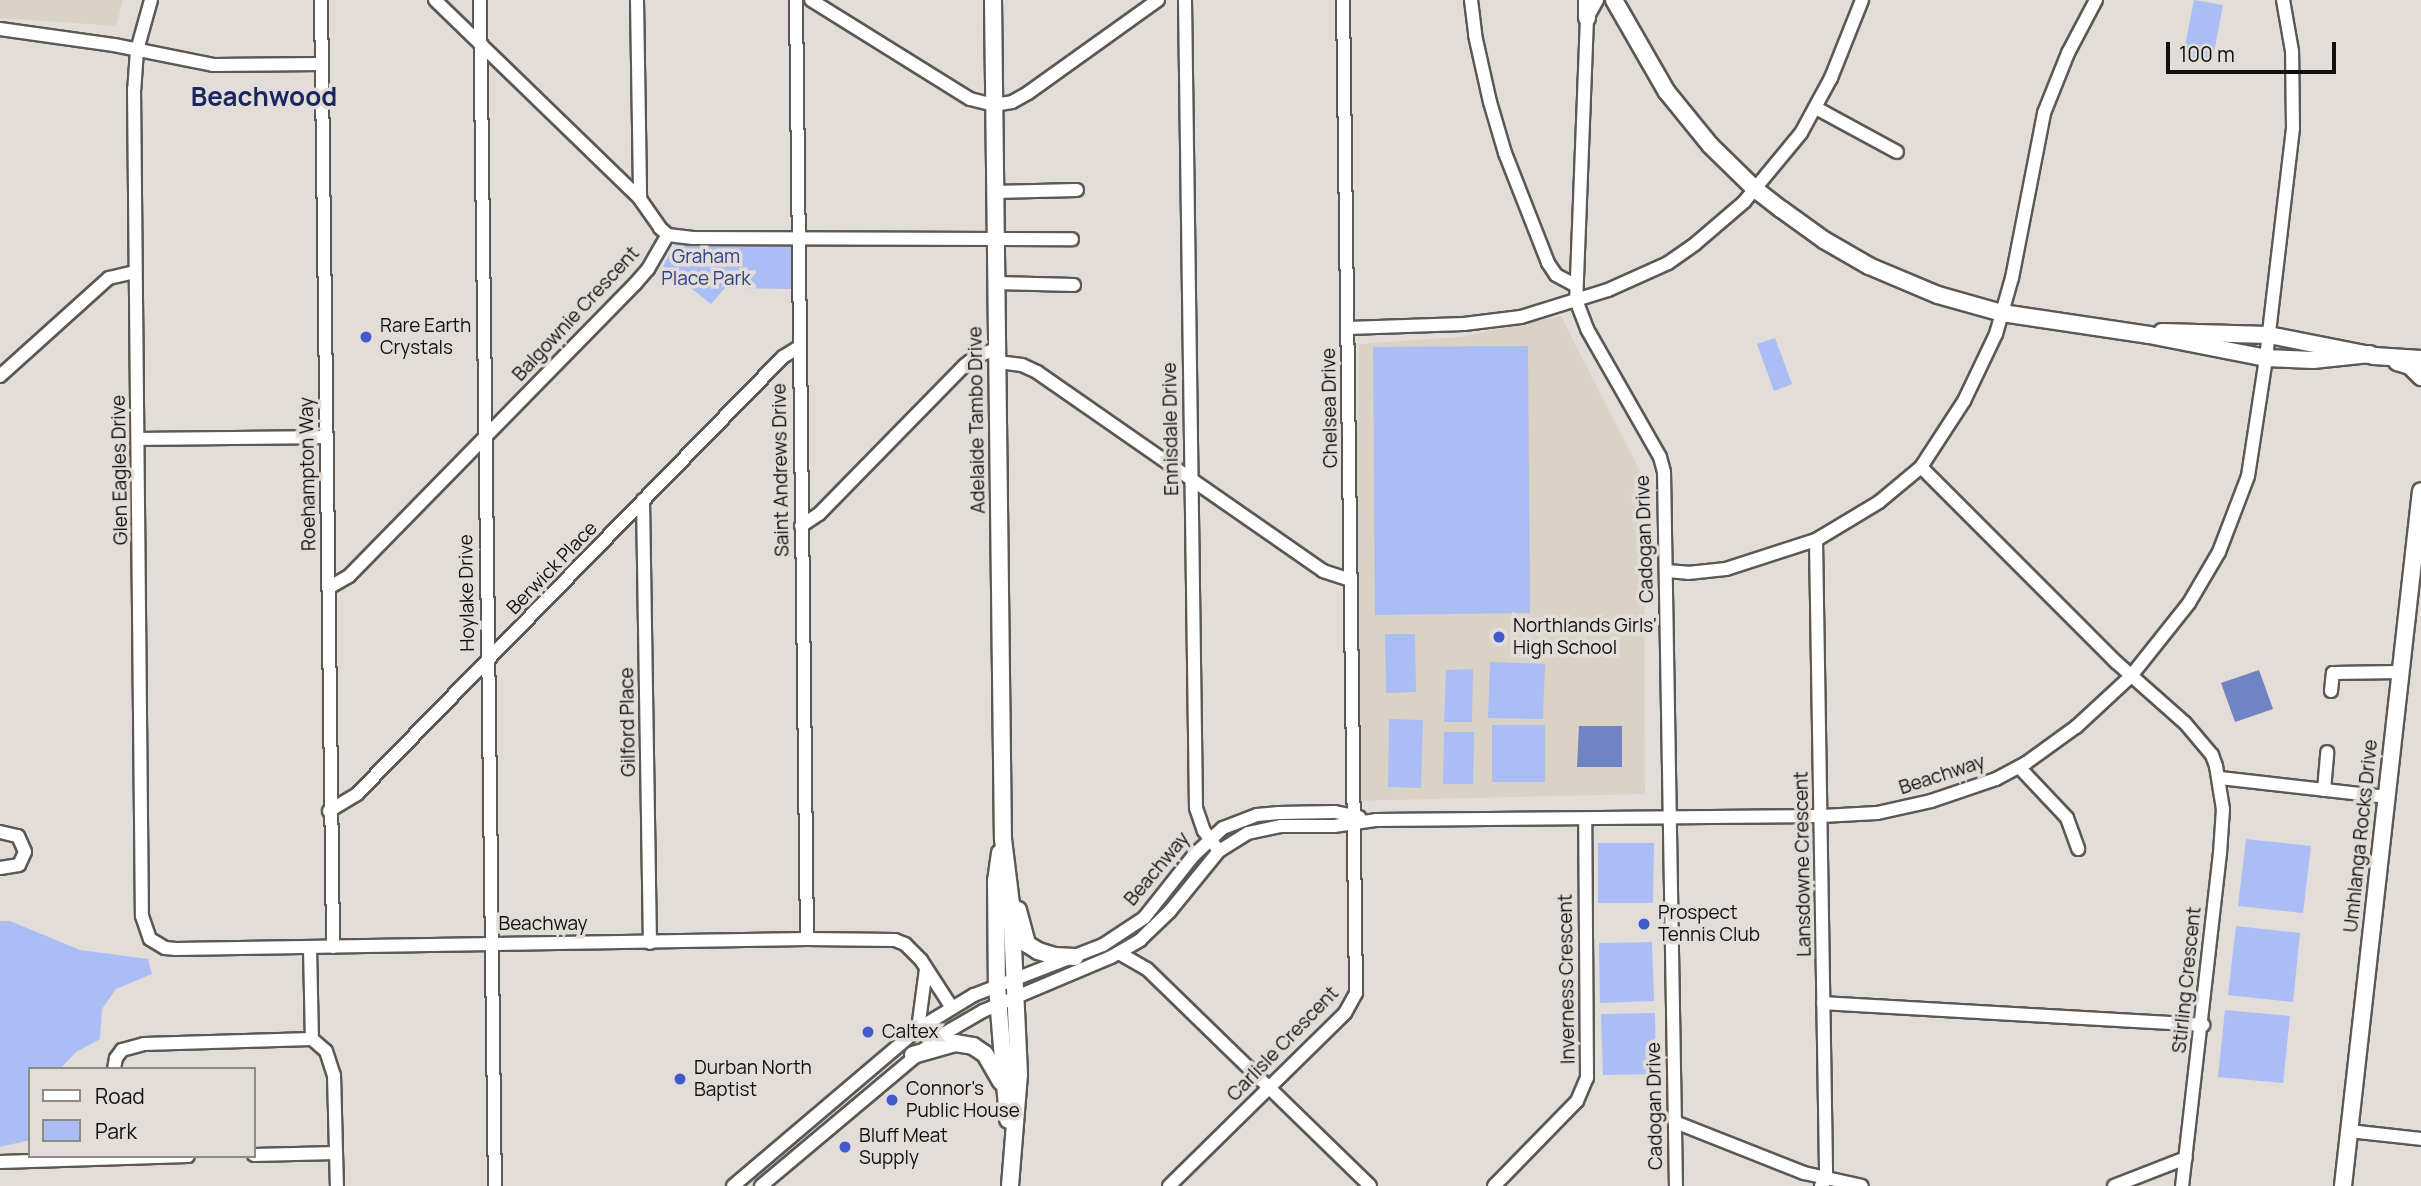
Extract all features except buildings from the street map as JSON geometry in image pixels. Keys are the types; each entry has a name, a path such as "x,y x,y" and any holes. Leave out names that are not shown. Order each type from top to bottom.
{"main road":[{"name":"Adelaide Tambo Drive","path":"993,0 1003,839 1009,881 1019,1074 1011,1143 1010,1186"},
{"path":"1587,0 1587,18"},
{"path":"1614,0 1667,92 1710,145 1755,190 1824,240 1870,266 1938,295 2002,313 2149,335 2266,358 2313,360 2377,356 2421,359"},
{"path":"2149,335 2188,331 2269,335 2377,356 2410,366 2421,377"},
{"name":"Umhlanga Rocks Drive","path":"2343,1186 2421,491"},
{"name":"Adelaide Tambo Drive","path":"1003,839 996,880 996,986 1011,1143"},
{"path":"1009,881 1027,944 1054,956 1075,957"},
{"path":"913,1055 955,1043 973,1046 985,1054 1004,1087"}],"street":[{"name":"Glen Eagles Drive","path":"150,939 142,916 139,439 135,272 136,50 151,0"},
{"name":"Roehampton Way","path":"321,0 333,947"},
{"path":"435,0 640,199 660,229 668,234 693,237 1072,239"},
{"name":"Hoylake Drive","path":"480,0 495,1186"},
{"path":"637,0 640,199"},
{"name":"Saint Andrews Drive","path":"796,0 807,939"},
{"path":"811,0 970,99 994,105 1012,102 1028,93 1158,0"},
{"name":"Ennisdale Drive","path":"1185,0 1196,808 1208,839 1219,852"},
{"name":"Chelsea Drive","path":"1343,0 1353,820"},
{"path":"1471,0 1475,35 1505,153 1548,263 1556,275 1575,285"},
{"name":"Cadogan Drive","path":"1597,0 1587,18 1575,285 1576,300 1587,329 1660,457 1665,485 1668,818 1676,1186"},
{"path":"1348,328 1500,321 1635,280 1668,262 1695,244 1755,190 1801,133 1816,107 1862,0"},
{"path":"1667,571 1688,573 1726,569 1816,540 1879,502 1921,467 1964,401 1996,334 2044,113 2068,53 2096,0"},
{"name":"Beachway","path":"761,1186 913,1055 940,1036 998,1004 1119,953 1140,940 1170,911 1230,841 1262,829 1353,820 1822,816 1877,813 1931,802 1996,779 2020,767 2077,727 2131,676 2189,603 2228,531 2248,476 2269,335 2293,128 2292,51 2283,0"},
{"path":"0,29 225,66 322,65"},
{"path":"1816,107 1897,152"},
{"path":"994,192 1077,190"},
{"name":"Balgownie Crescent","path":"330,587 349,576 635,284 648,269 668,234"},
{"path":"0,376 103,283 120,274 135,272"},
{"path":"997,283 1074,285"},
{"name":"Berwick Place","path":"330,811 357,794 783,356 799,347"},
{"path":"801,526 819,514 964,366 975,358 998,355 1037,372 1323,571 1351,580"},
{"path":"139,439 327,437"},
{"name":"Stirling Crescent","path":"1921,467 2131,676 2197,736 2212,755 2220,778 2223,809 2203,1025 2182,1186"},
{"name":"Gilford Place","path":"643,500 650,943"},
{"name":"Lansdowne Crescent","path":"1816,540 1822,816 1823,1183"},
{"path":"2331,691 2333,673 2400,672"},
{"path":"2324,790 2327,752"},
{"path":"2020,767 2067,818 2078,849"},
{"path":"2220,778 2386,797"},
{"name":"Beachway","path":"733,1186 918,1029 996,986 1103,945 1144,918 1208,839 1237,821 1257,815 1335,812 1353,820"},
{"name":"Inverness Crescent","path":"1494,1186 1577,1101 1587,1078 1585,819"},
{"name":"Carlisle Crescent","path":"1169,1186 1185,1174 1269,1086 1345,1013 1356,993 1353,820"},
{"path":"0,832 18,836 25,852 19,865 0,868"},
{"name":"Beachway","path":"150,939 165,948 176,949 807,939 895,940 905,944 926,968 952,1008"},
{"path":"1140,940 1147,969"},
{"path":"310,947 312,1039"},
{"path":"1119,953 1147,969 1370,1186"},
{"path":"918,1029 926,968"},
{"path":"1824,1003 2203,1025"},
{"path":"114,1067 116,1058 122,1050 144,1044 312,1039 326,1051 332,1063 337,1186"},
{"path":"850,1084 862,1099"},
{"path":"1675,1122 1823,1183 1862,1186"},
{"path":"2349,1131 2421,1139"},
{"path":"256,1155 336,1153"},
{"path":"0,1162 94,1158"},
{"path":"2114,1186 2186,1158"}],"shaded area":[{"path":"0,0 123,0 116,26 0,18"},
{"name":"Northlands Girls' High School","path":"1561,316 1644,479 1645,794 1349,801 1359,344 1461,337"},
{"path":"2259,670 2273,709 2235,722 2221,683"},
{"path":"1579,726 1622,726 1622,767 1577,767"}],"green space":[{"path":"2194,0 2223,5 2212,62 2183,56"},
{"name":"Graham Place Park","path":"677,241 791,242 793,289 725,288 711,304 663,266"},
{"path":"1775,338 1792,384 1774,391 1757,344"},
{"path":"1528,346 1530,613 1375,615 1373,347"},
{"path":"1385,634 1415,634 1416,692 1386,693"},
{"path":"1490,662 1545,664 1543,719 1488,718"},
{"path":"1473,669 1472,722 1444,722 1446,670"},
{"path":"1389,719 1423,720 1421,788 1388,787"},
{"path":"1492,725 1545,725 1545,782 1492,782"},
{"path":"1444,732 1474,732 1473,784 1443,784"},
{"path":"2246,839 2311,846 2303,913 2238,906"},
{"path":"1598,843 1654,843 1653,903 1598,903"},
{"path":"0,921 10,921 80,950 148,959 152,974 116,989 102,1009 100,1039 76,1052 62,1067 28,1067 28,1140 0,1147"},
{"path":"2236,926 2300,933 2293,1002 2228,995"},
{"path":"1652,942 1654,1001 1600,1003 1599,943"},
{"path":"2225,1010 2290,1016 2283,1083 2218,1077"},
{"path":"1655,1013 1656,1074 1603,1075 1601,1014"}],"place":[{"name":"Rare Earth Crystals","path":"366,337"},
{"name":"Northlands Girls' High School","path":"1499,637"},
{"name":"Prospect Tennis Club","path":"1644,924"},
{"name":"Caltex","path":"868,1032"},
{"name":"Durban North Baptist","path":"680,1079"},
{"name":"Connor's Public House","path":"892,1100"},
{"name":"Bluff Meat Supply","path":"845,1147"}],"district":[{"name":"Beachwood","path":"264,97"}]}
